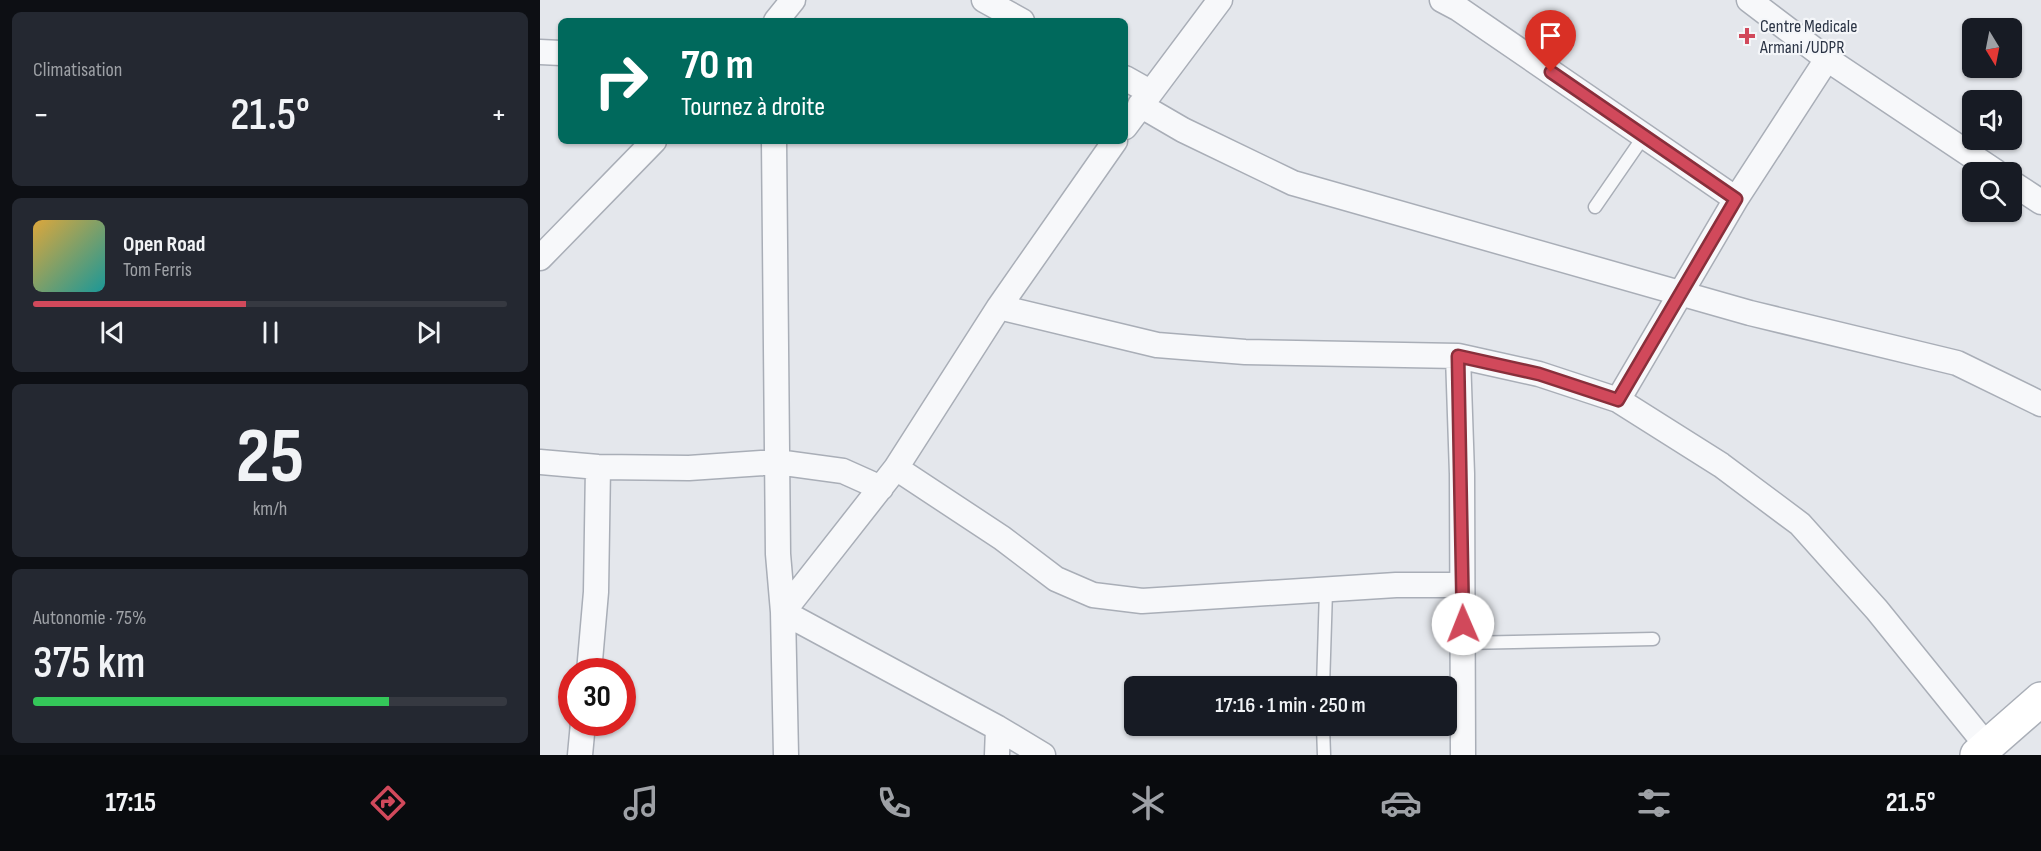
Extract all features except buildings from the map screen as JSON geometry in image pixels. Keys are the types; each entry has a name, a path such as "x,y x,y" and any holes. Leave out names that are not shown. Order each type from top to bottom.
{"main road":[{"path":"1982,751 2041,699"}],"street":[{"path":"778,18 793,0"},
{"path":"984,0 1017,18"},
{"path":"1128,121 1220,0"},
{"path":"1442,0 1459,9 1736,199"},
{"path":"1749,0 1827,58 1981,162"},
{"path":"540,52 558,53"},
{"path":"1618,400 1736,199 1827,58"},
{"path":"1128,81 1145,99 1183,130 1293,183 1679,294 1957,363 2041,404"},
{"path":"540,258 651,144"},
{"path":"774,144 778,554 783,612 786,755"},
{"path":"783,612 896,468 999,307 1111,144"},
{"path":"2022,190 2041,202"},
{"path":"999,307 1157,345 1245,352 1458,356 1539,374 1618,400 1721,465 1800,524 1877,610 1982,751"},
{"path":"1458,356 1463,755"},
{"path":"540,462 598,467 689,468 777,462 843,471 881,488"},
{"path":"590,658 597,592 598,467"},
{"path":"896,468 1002,538 1056,579 1093,594 1142,601 1396,585 1462,585"},
{"path":"783,612 998,728 1043,755"},
{"path":"997,755 998,728"},
{"path":"580,755 582,736"}],"lane":[{"path":"1595,207 1644,136"},
{"path":"1323,676 1326,590"},
{"path":"1463,643 1653,639"},
{"path":"1323,736 1324,755"}],"place":[{"name":"Centre Medicale Armani /UDPR","path":"1747,36"}],"route":[{"path":"1463,624 1458,356 1539,374 1618,400 1736,199 1551,72"}]}
